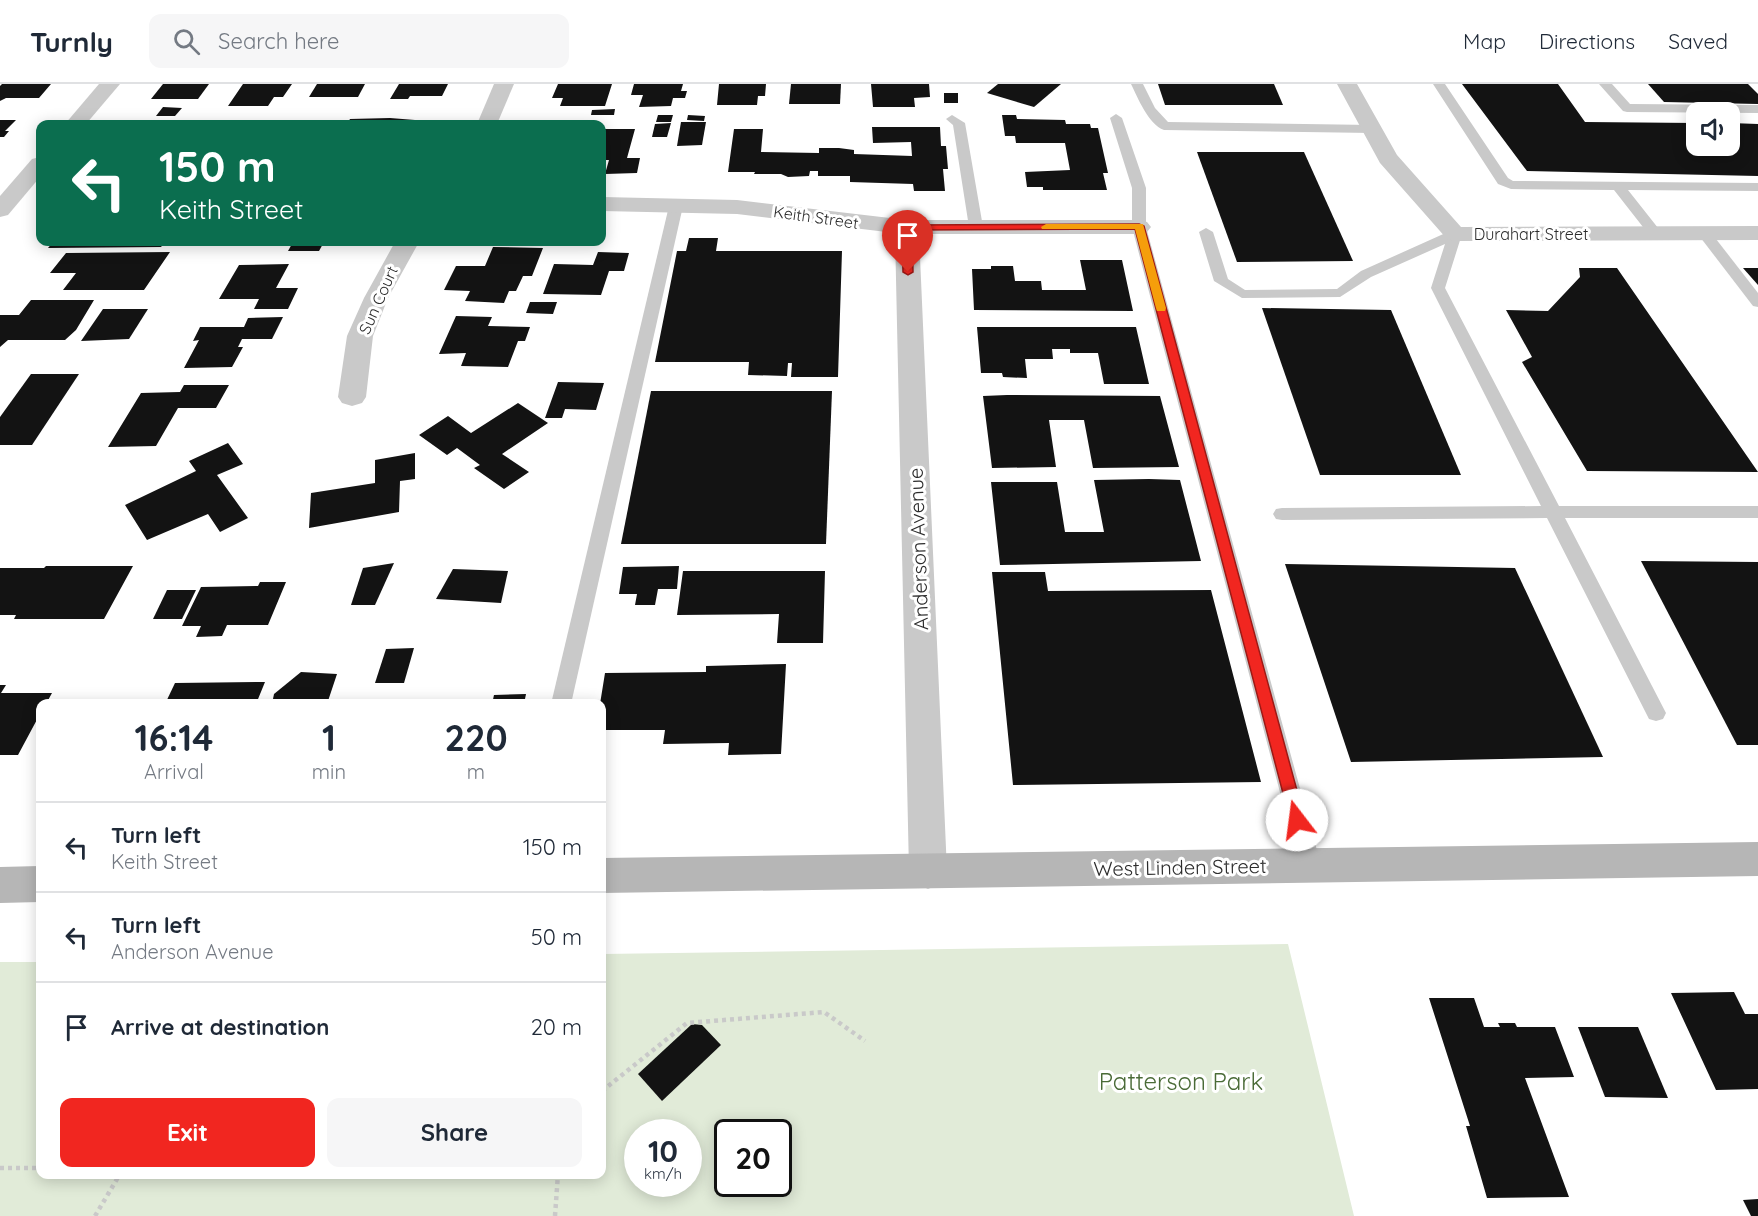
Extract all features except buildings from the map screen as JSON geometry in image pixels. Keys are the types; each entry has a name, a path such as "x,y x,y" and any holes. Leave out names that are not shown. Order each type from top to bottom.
{"street":[{"path":"78,120 110,84"},
{"path":"489,120 504,84"},
{"name":"Durahart Street","path":"1347,84 1388,159 1455,234 1758,233"},
{"path":"0,210 36,169"},
{"name":"Keith Street","path":"606,204 759,209 907,227 1139,226"},
{"name":"Anderson Avenue","path":"907,227 928,871"},
{"name":"Sun Court","path":"352,397 360,336 376,298 405,246"},
{"name":"West Linden Street","path":"606,876 1758,859"},
{"path":"0,885 36,884"}],"lane":[{"path":"1137,84 1150,109 1164,126 1372,129"},
{"path":"1439,84 1503,181 1511,186 1758,187"},
{"path":"1605,84 1627,108 1758,109"},
{"path":"1116,118 1138,188 1139,226 1310,865"},
{"path":"952,119 960,123 976,227"},
{"path":"1618,186 1655,233"},
{"path":"562,699 676,206"},
{"path":"1206,232 1221,281 1242,294 1340,293 1366,274 1455,234"},
{"path":"1704,233 1758,303"},
{"path":"1455,234 1438,288 1656,713"},
{"path":"1282,514 1758,512"}],"path":[{"path":"606,1088 687,1023 824,1012 865,1041"},
{"path":"0,1168 36,1168"},
{"path":"95,1216 117,1179"},
{"path":"555,1216 558,1179"}],"green space":[{"name":"Patterson Park","path":"1288,944 1354,1216 0,1216 0,962 36,962 36,1179 606,1179 606,954"}],"slow traffic":[{"path":"1046,227 1139,226 1161,308"}],"route":[{"path":"908,272 907,227 1139,226 1297,820"}]}
